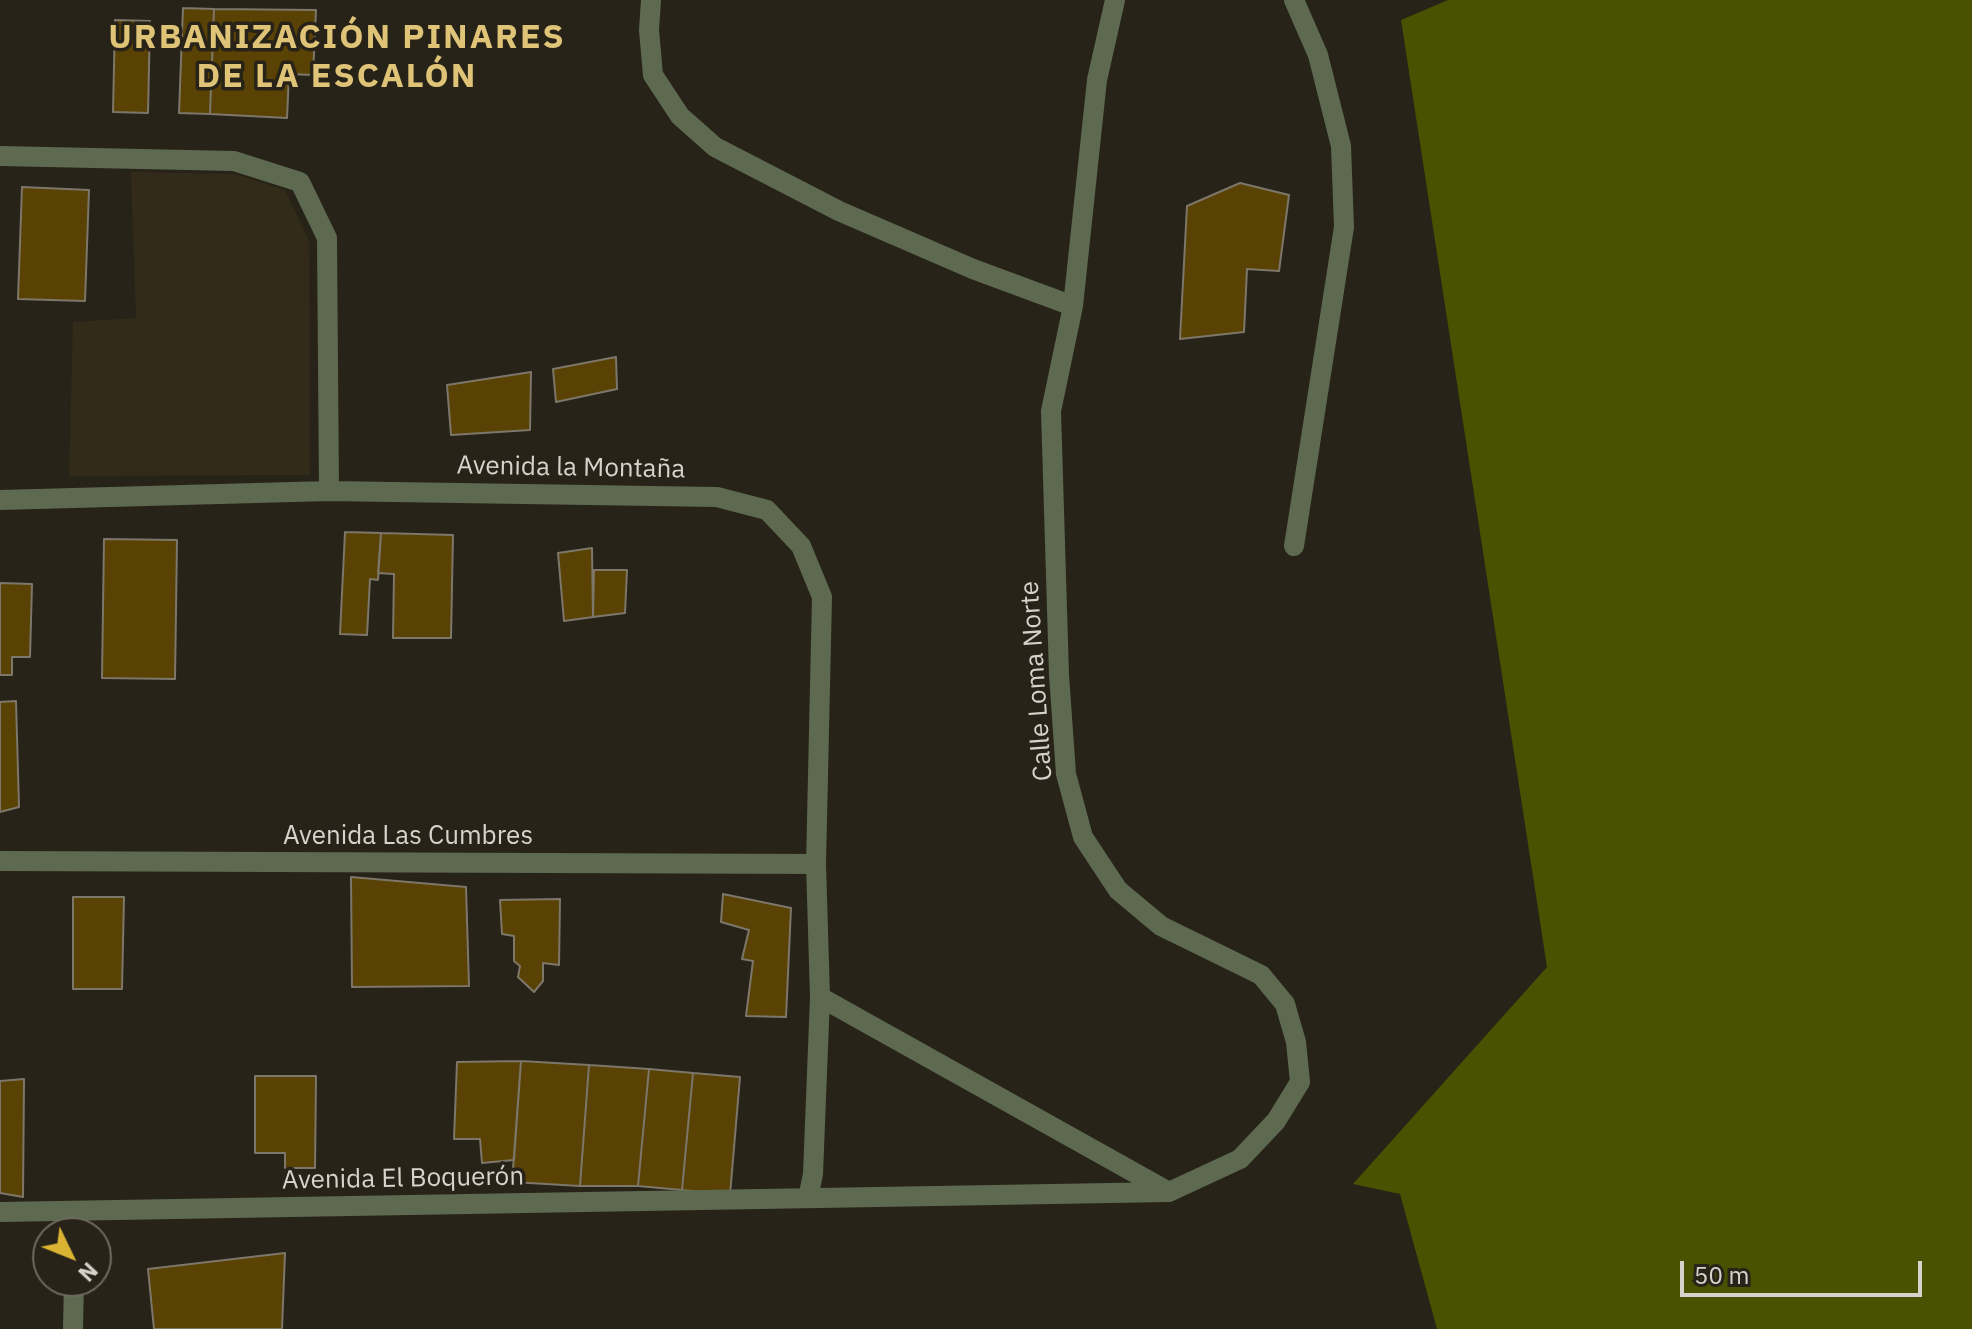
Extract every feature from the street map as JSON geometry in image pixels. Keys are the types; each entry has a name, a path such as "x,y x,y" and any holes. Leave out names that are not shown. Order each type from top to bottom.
{"street":[{"path":"651,0 649,30 653,75 680,116 715,147 839,211 973,269 1073,306"},
{"name":"Calle Loma Norte","path":"1115,0 1097,80 1073,306 1051,411 1066,774 1083,837 1118,890 1161,926 1261,975 1285,1004 1296,1042 1300,1082 1276,1121 1240,1159 1169,1192"},
{"path":"1294,0 1318,55 1341,146 1344,227 1294,546"},
{"path":"0,156 234,161 300,182 327,238 329,491"},
{"name":"Avenida la Montaña","path":"0,500 329,491 717,497 767,510 801,546 822,597 816,864"},
{"name":"Avenida Las Cumbres","path":"0,861 816,864"},
{"path":"808,1198 813,1174 820,997 816,864"},
{"path":"820,997 1169,1192"},
{"name":"Avenida El Boquerón","path":"0,1212 1169,1192"},
{"path":"75,1211 75,1217"},
{"path":"73,1329 74,1297"}],"shaded area":[{"path":"131,172 235,174 285,190 309,241 310,475 69,476 73,322 136,318"}],"green space":[{"path":"1448,0 1972,0 1972,1329 1437,1329 1400,1194 1353,1184 1547,967 1401,20"}],"building":[{"path":"183,8 214,9 210,114 179,113"},
{"path":"214,9 316,10 313,75 289,74 287,118 210,114"},
{"path":"115,20 150,21 148,113 113,112"},
{"path":"1240,183 1289,195 1279,271 1247,269 1244,332 1180,339 1187,206"},
{"path":"22,187 89,190 85,301 18,299"},
{"path":"616,357 617,389 556,402 553,369"},
{"path":"531,372 530,430 451,435 447,385"},
{"path":"345,532 381,533 378,580 370,579 367,635 340,634"},
{"path":"381,533 453,535 451,638 393,638 394,574 378,573"},
{"path":"104,539 177,540 175,679 102,678"},
{"path":"592,548 593,617 564,621 558,553"},
{"path":"594,570 627,570 625,613 593,617"},
{"path":"0,583 32,584 30,657 12,657 12,675 0,675"},
{"path":"16,701 19,807 0,812 0,702"},
{"path":"351,877 466,887 469,986 352,987"},
{"path":"723,894 791,908 786,1017 746,1016 753,961 742,959 749,930 721,922"},
{"path":"73,897 124,897 122,989 73,989"},
{"path":"560,899 559,965 543,963 543,981 534,992 518,977 520,966 514,961 514,936 502,934 500,900"},
{"path":"521,1061 589,1065 580,1186 512,1182"},
{"path":"521,1061 514,1160 482,1163 480,1139 454,1139 457,1062"},
{"path":"589,1065 649,1069 638,1186 580,1186"},
{"path":"649,1069 693,1073 682,1190 638,1186"},
{"path":"693,1073 740,1077 730,1195 682,1190"},
{"path":"255,1076 316,1076 315,1168 285,1168 285,1153 255,1153"},
{"path":"24,1079 23,1197 0,1193 0,1081"},
{"path":"285,1253 282,1329 154,1329 148,1269"}],"district":[{"name":"URBANIZACIÓN PINARES DE LA ESCALÓN","path":"337,58"}]}
